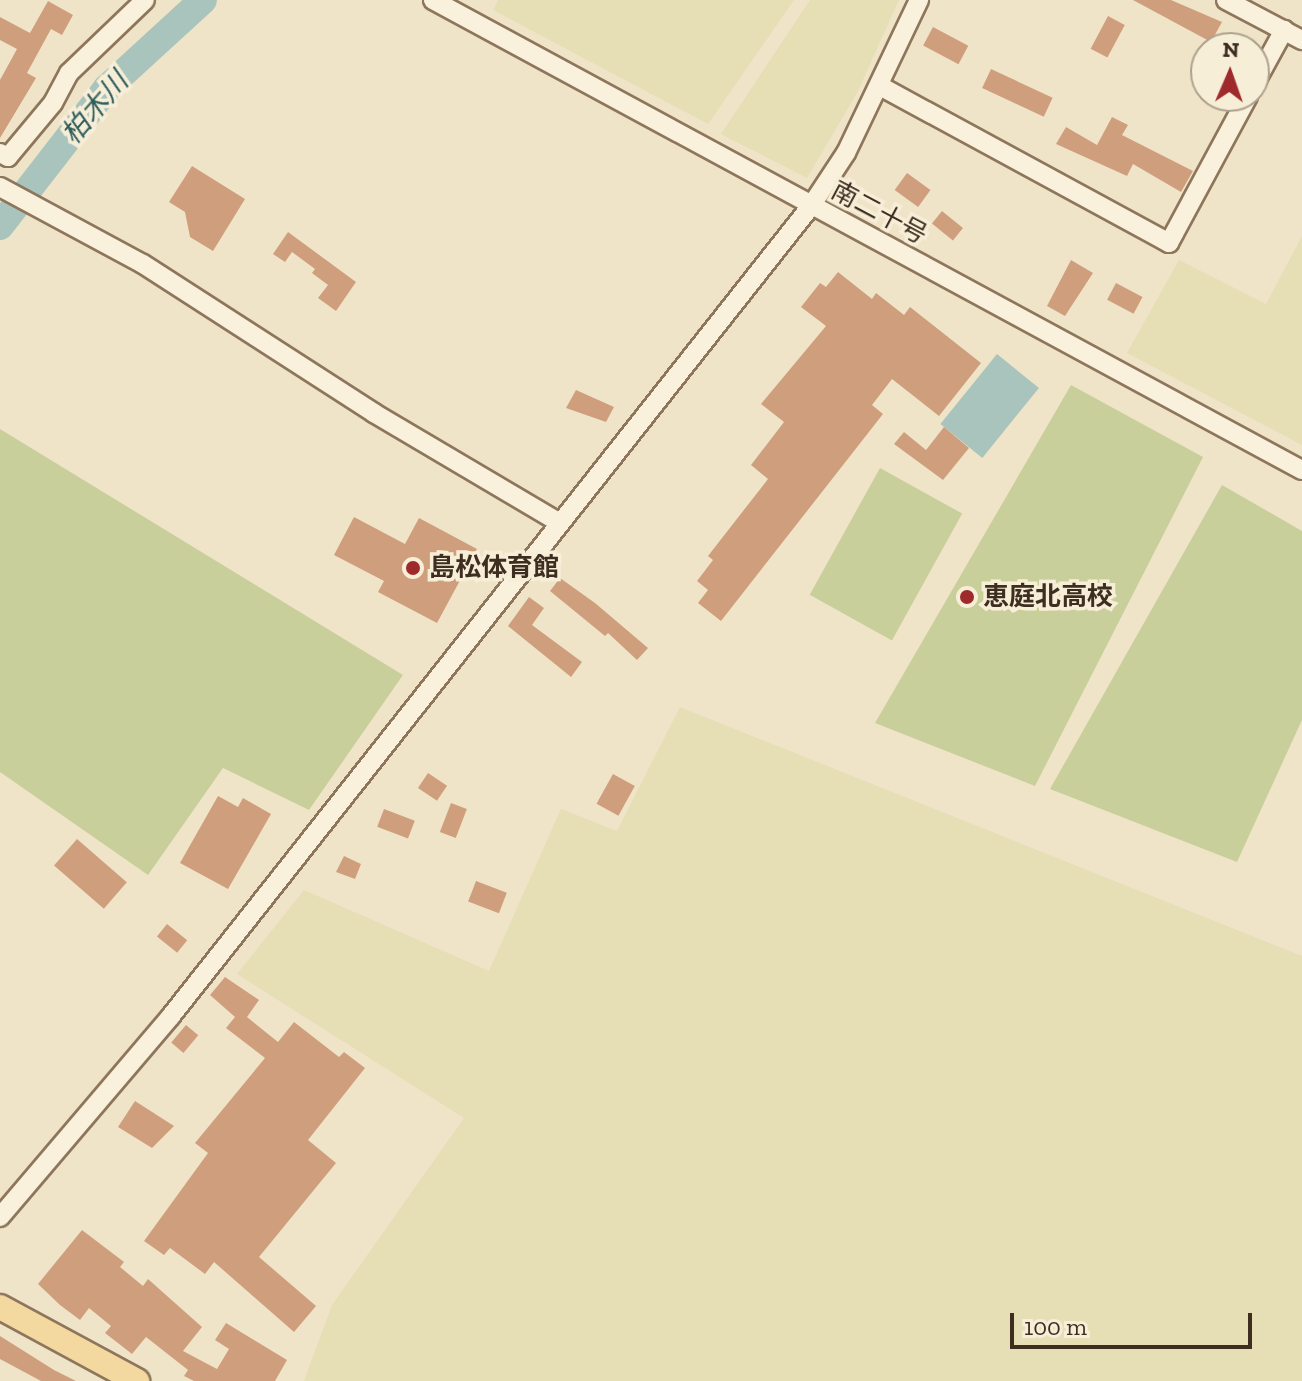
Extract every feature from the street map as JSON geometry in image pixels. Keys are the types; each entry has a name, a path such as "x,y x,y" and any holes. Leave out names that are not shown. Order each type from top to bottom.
{"main road":[{"path":"0,1307 137,1381"}],"street":[{"path":"0,153 8,157 53,103 69,73 145,0"},
{"name":"南二十号","path":"433,0 1302,470"},
{"path":"0,1217 171,1016 558,522 811,206 880,86 919,0"},
{"path":"1226,0 1302,40"},
{"path":"1270,56 1284,30"},
{"path":"880,86 1169,243 1239,112"},
{"path":"3,189 72,225 558,522"}],"shaded area":[{"path":"498,0 794,0 708,124 493,10"},
{"path":"810,0 899,0 857,93 807,178 721,134"},
{"path":"1302,236 1302,445 1127,353 1179,260 1266,304"},
{"path":"680,707 1302,956 1302,1381 304,1381 332,1305 464,1118 237,974 304,890 489,971 561,809 617,831"}],"green space":[{"path":"1071,385 1203,457 1035,786 875,723"},
{"path":"0,429 403,675 309,810 223,768 148,875 0,772"},
{"path":"880,468 962,514 892,640 810,595"},
{"path":"1222,485 1302,531 1302,720 1237,862 1050,789"}],"water":[{"path":"997,354 1039,388 982,458 940,424"}],"building":[{"path":"1133,0 1171,0 1222,22 1216,32 1192,32"},
{"path":"48,1 73,15 62,35 51,29 27,73 36,78 0,138 0,80 17,49 0,40 0,17 30,33"},
{"path":"1108,16 1125,25 1107,58 1091,49"},
{"path":"933,27 968,46 958,64 923,46"},
{"path":"991,69 1053,98 1044,117 982,88"},
{"path":"1112,117 1128,125 1122,135 1193,171 1181,192 1133,164 1127,176 1056,144 1066,127 1097,145"},
{"path":"192,166 245,199 213,251 190,237 185,212 169,202"},
{"path":"907,173 930,190 918,207 895,190"},
{"path":"942,211 963,228 953,240 932,223"},
{"path":"288,232 356,282 336,311 318,298 328,285 312,273 315,269 292,252 285,262 273,254"},
{"path":"1071,260 1093,273 1065,316 1047,306"},
{"path":"838,272 872,299 876,293 904,315 910,307 981,363 939,416 892,379 872,405 883,414 721,621 698,603 708,590 697,581 713,560 708,556 768,479 751,465 784,422 761,404 826,326 801,307 820,283 826,287"},
{"path":"1116,283 1142,297 1134,314 1107,300"},
{"path":"576,390 614,407 606,422 566,408"},
{"path":"944,427 969,448 943,480 894,444 904,432 926,450"},
{"name":"島松体育館","path":"354,517 405,544 419,518 477,549 437,623 378,592 384,581 334,555"},
{"path":"560,578 648,648 637,660 608,633 605,636 550,591"},
{"path":"529,597 544,608 532,625 582,662 571,677 508,626"},
{"path":"428,773 447,786 437,801 418,788"},
{"path":"613,774 635,786 618,816 597,804"},
{"path":"218,796 238,807 243,798 271,814 228,889 180,863"},
{"path":"451,803 467,809 456,838 440,832"},
{"path":"384,809 415,821 408,839 377,827"},
{"path":"77,839 127,882 104,909 54,865"},
{"path":"344,856 361,864 355,879 336,872"},
{"path":"476,881 507,893 499,913 468,902"},
{"path":"167,924 187,940 177,953 157,936"},
{"path":"225,977 259,1000 247,1017 278,1042 294,1022 339,1057 344,1052 365,1068 308,1140 336,1163 259,1257 316,1306 294,1332 214,1262 205,1274 170,1248 164,1255 144,1241 208,1153 195,1143 265,1058 226,1028 235,1017 210,995"},
{"path":"186,1025 198,1035 183,1053 171,1043"},
{"path":"135,1101 174,1126 152,1148 118,1127"},
{"path":"82,1230 124,1262 120,1267 143,1286 148,1279 202,1327 183,1351 217,1369 229,1349 215,1340 226,1323 287,1360 275,1381 194,1381 184,1376 188,1370 146,1337 132,1354 105,1333 111,1326 89,1308 80,1320 60,1305 38,1284"},
{"path":"0,1336 76,1381 41,1381 0,1359"}],"waterway":[{"name":"柏木川","path":"0,226 107,88 203,0"}],"place":[{"name":"島松体育館","path":"413,568"},
{"name":"恵庭北高校","path":"967,597"}]}
